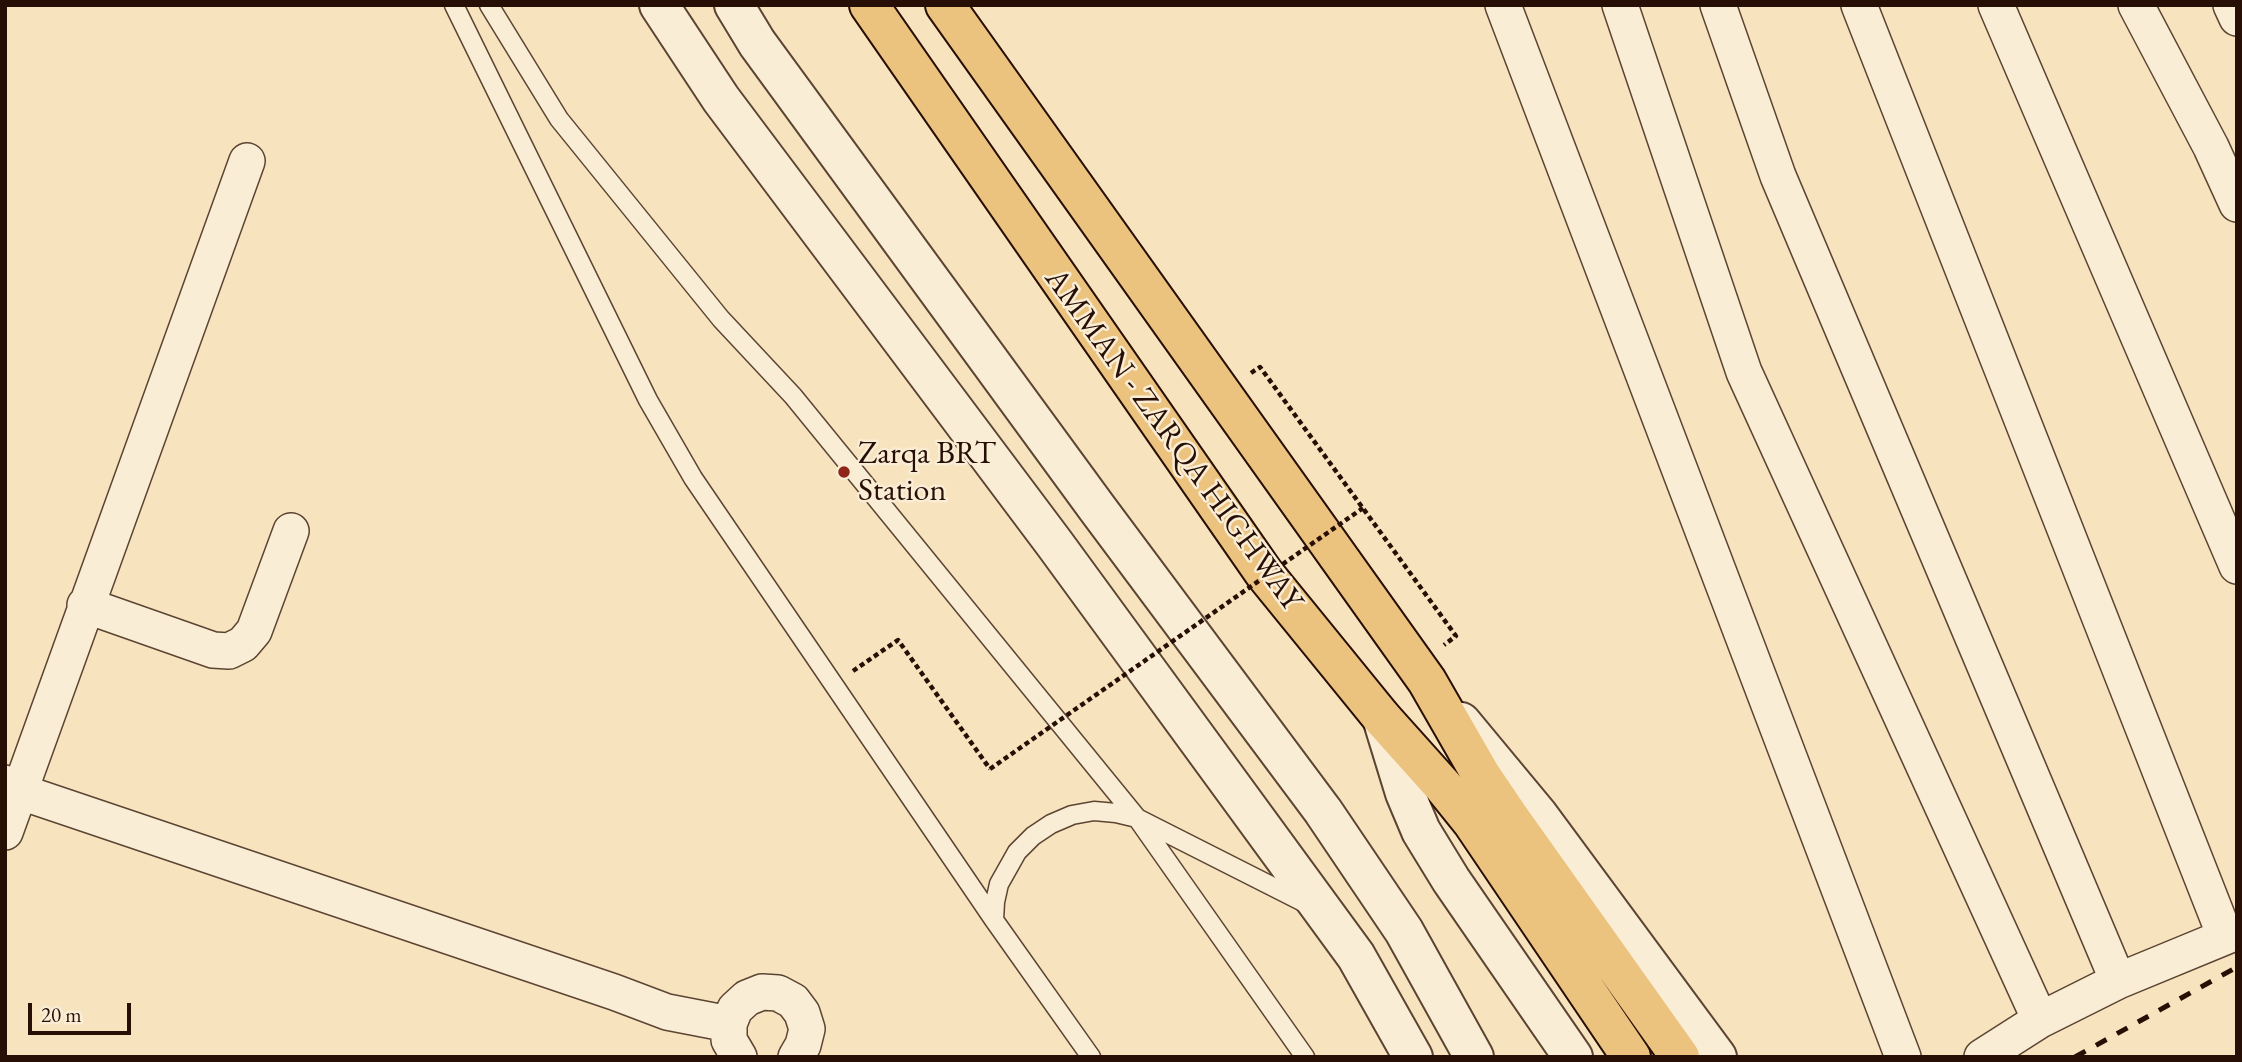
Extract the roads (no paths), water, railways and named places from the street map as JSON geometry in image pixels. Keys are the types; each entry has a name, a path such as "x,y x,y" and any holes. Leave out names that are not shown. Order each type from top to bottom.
{"highway":[{"name":"AMMAN - ZARQA HIGHWAY","path":"869,5 1264,573 1382,718 1443,786 1499,858 1631,1057"},
{"name":"AMMAN - ZARQA HIGHWAY","path":"944,5 1427,681 1488,785 1680,1057"}],"street":[{"path":"659,5 721,99 1054,542 1356,956 1413,1057"},
{"path":"734,5 757,43 1097,508 1323,811 1404,931 1474,1057"},
{"path":"1503,5 1903,1057"},
{"path":"1620,5 1744,372 2040,1020"},
{"path":"1718,5 1778,176 2118,981"},
{"path":"1859,5 2231,934 2118,981 2040,1020 1982,1057"},
{"path":"1996,5 2237,566"},
{"path":"2136,5 2237,204"},
{"path":"2231,5 2237,18"},
{"path":"5,832 13,788 85,606 247,161"},
{"path":"85,606 213,650 229,651 243,644 254,631 291,531"},
{"path":"1427,681 1539,816 1717,1057"},
{"path":"1382,718 1405,793 1421,831 1451,880 1573,1057"},
{"path":"13,788 576,979 667,1012 735,1048 735,1009 747,998 762,992 778,993 793,1001 803,1013 807,1029 803,1045 796,1057"}],"lane":[{"path":"454,5 648,400 670,439 717,516 1091,1057"},
{"path":"489,5 559,120 721,319 793,396 1137,818 1305,1057"},
{"path":"994,920 995,902 1007,867 1017,852 1033,836 1051,824 1094,811 1137,818 1324,912"}],"railway":[{"path":"2075,1057 2237,967"}],"place":[{"name":"Zarqa BRT Station","path":"844,472"}]}
